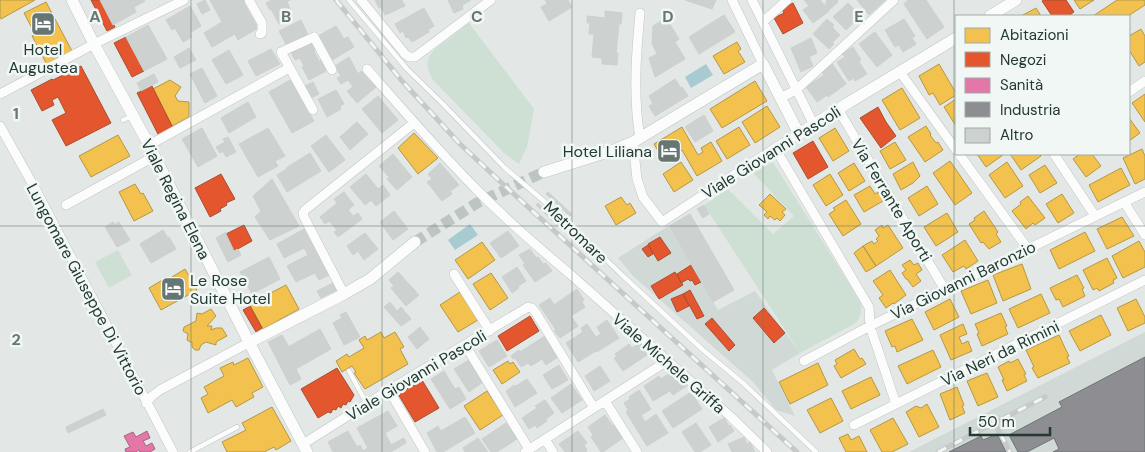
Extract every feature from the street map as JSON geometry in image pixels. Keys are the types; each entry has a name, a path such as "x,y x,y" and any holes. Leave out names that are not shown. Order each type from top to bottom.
{"street":[{"name":"Viale Regina Elena","path":"72,0 128,118 155,156 305,448"},
{"path":"0,94 94,44 184,0"},
{"path":"249,0 262,23 262,33 260,34"},
{"path":"361,0 409,57 414,57 421,53 492,0"},
{"path":"732,0 799,134"},
{"path":"752,0 814,125"},
{"path":"763,22 787,0"},
{"path":"780,98 796,90 894,0"},
{"path":"992,15 1016,0"},
{"name":"Viale Giovanni Pascoli","path":"640,12 636,55 637,179 643,197 662,222 775,148 955,39"},
{"path":"313,110 281,52 314,37 332,70"},
{"path":"544,172 611,151 637,140 763,64"},
{"path":"149,145 289,68"},
{"name":"Viale Michele Griffa","path":"367,69 414,123 480,193 547,255 731,417 767,452"},
{"path":"900,72 955,149"},
{"path":"1130,91 1145,81"},
{"name":"Via Ferrante Aporti","path":"838,110 945,290"},
{"path":"344,294 304,217 305,210 414,123"},
{"name":"Lungomare Giuseppe Di Vittorio","path":"0,126 37,192 173,452"},
{"path":"775,148 869,307 870,326 896,404"},
{"path":"960,155 1028,249"},
{"path":"1055,155 1095,216"},
{"path":"66,205 155,156"},
{"name":"Via Giovanni Baronzio","path":"804,361 870,326 1145,192"},
{"path":"1124,202 1145,235"},
{"path":"146,403 160,390 370,279 415,242"},
{"path":"454,274 490,331"},
{"name":"Via Neri da Rimini","path":"854,425 1145,280"},
{"name":"Viale Giovanni Pascoli","path":"305,448 389,390 530,307 536,313 594,408"},
{"path":"465,345 527,450 667,361"},
{"path":"389,390 425,452"},
{"path":"605,401 637,452"},
{"path":"544,439 552,452"}],"lane":[{"name":"Metromare","path":"349,0 407,69 505,168 559,214 622,275 816,452"},
{"path":"349,371 367,404"},
{"path":"190,452 237,426"}],"shaded area":[{"path":"668,226 718,310 755,291 800,353 772,370 795,416 776,410 753,382 633,276 618,258"},
{"path":"1145,332 1145,452 909,452"}],"green space":[{"path":"469,23 534,109 527,147 519,164 505,154 433,80 429,73 428,62 432,53"},
{"path":"773,162 861,303 861,313 856,323 800,353 704,205 728,189 773,234 794,216 753,173"},
{"path":"118,250 132,275 109,288 95,262"}],"water":[{"path":"706,64 713,75 691,88 685,77"},
{"path":"470,224 478,235 455,250 448,240"}],"building: Abitazioni":[{"path":"0,0 35,0 1,19"},
{"path":"1074,0 1094,0 1080,9"},
{"path":"1117,0 1145,0 1145,5 1130,15 1094,15"},
{"name":"Hotel Augustea","path":"46,2 72,51 47,65 32,36 35,34 24,13"},
{"path":"1036,8 1040,15 1023,15"},
{"path":"1141,29 1145,36 1145,62 1139,66 1130,52 1130,35"},
{"path":"737,42 741,49 738,51 745,62 724,74 713,56"},
{"path":"939,64 955,91 955,96 940,105 933,93 929,95 919,76"},
{"path":"170,80 181,87 175,96 178,101 189,102 189,117 172,126 153,89"},
{"path":"755,81 767,101 722,128 710,109"},
{"path":"902,88 920,118 900,130 882,100"},
{"path":"1145,94 1145,122 1132,103"},
{"path":"955,100 955,124 944,107"},
{"path":"767,106 780,127 755,143 742,122"},
{"path":"1130,119 1140,133 1130,140"},
{"path":"926,126 930,135 943,150 925,162 908,137"},
{"name":"Hotel Liliana","path":"682,127 698,155 703,152 701,148 711,142 722,161 697,176 682,150 664,161 654,144"},
{"path":"739,127 750,145 727,159 716,141"},
{"path":"835,128 849,151 833,161 819,138"},
{"path":"414,133 438,158 418,174 398,148"},
{"path":"118,135 130,156 91,177 79,156"},
{"path":"895,142 906,160 890,169 880,151"},
{"path":"1142,149 1145,156 1145,179 1135,184 1123,158"},
{"path":"978,155 1003,155 986,167"},
{"path":"1011,155 1041,156 1021,170"},
{"path":"1079,155 1093,155 1101,166 1086,177 1073,159"},
{"path":"950,161 972,193 955,205 933,173"},
{"path":"681,162 693,180 674,192 663,174"},
{"path":"913,162 920,176 901,190 893,174"},
{"path":"1007,162 1023,186 1005,198 989,175"},
{"path":"854,163 865,181 849,191 838,173"},
{"path":"1045,165 1057,183 1040,193 1029,175"},
{"path":"1121,168 1130,185 1098,202 1089,185"},
{"path":"830,174 843,195 826,206 813,185"},
{"path":"135,184 141,194 143,193 153,211 134,221 119,192"},
{"path":"870,186 875,194 878,192 883,201 864,212 854,195"},
{"path":"927,186 938,204 919,216 908,198"},
{"path":"770,194 786,209 782,212 785,215 780,221 770,216 768,219 764,215 767,212 759,205"},
{"path":"1062,194 1074,213 1058,223 1046,204"},
{"path":"1028,196 1045,218 1035,225 1033,223 1026,229 1012,211"},
{"path":"621,197 627,205 630,203 636,213 616,225 605,206"},
{"path":"846,200 861,224 843,236 829,214 835,210 833,208"},
{"path":"984,211 998,232 996,234 1001,242 989,249 983,242 981,243 969,224"},
{"path":"947,213 958,232 936,246 924,227"},
{"path":"1122,217 1134,236 1107,249 1097,229"},
{"path":"882,225 883,228 888,225 903,248 876,266 863,246 872,241 874,244 878,241 876,239 879,236 875,230"},
{"path":"1085,232 1095,251 1059,269 1050,250"},
{"path":"965,240 978,261 966,269 964,266 953,272 942,255"},
{"path":"1139,241 1145,252 1145,267 1123,278 1112,256"},
{"path":"482,242 495,260 468,279 455,260"},
{"path":"863,246 876,266 866,272 854,253"},
{"path":"1107,258 1117,278 1113,280 1114,283 1099,291 1097,288 1093,290 1083,270"},
{"path":"910,260 914,265 918,263 922,270 916,274 921,281 913,287 902,273 906,270 902,265"},
{"path":"1022,264 1031,289 1003,301 993,275"},
{"name":"Le Rose Suite Hotel","path":"185,269 197,290 161,310 149,288 164,279 167,285 174,281 172,277"},
{"path":"890,270 906,295 886,308 879,298 883,295 873,281"},
{"path":"491,273 508,298 490,310 473,284"},
{"path":"1077,275 1084,288 1082,289 1085,296 1063,307 1059,299 1056,300 1050,288"},
{"path":"988,280 997,303 971,314 961,291"},
{"path":"286,285 299,309 263,329 249,304"},
{"path":"460,292 478,320 458,332 440,305"},
{"path":"1041,294 1050,313 1018,328 1009,309"},
{"path":"950,299 959,317 934,330 925,312"},
{"path":"1136,299 1145,317 1145,323 1128,331 1117,308"},
{"path":"211,309 216,316 207,326 212,326 211,330 222,328 227,336 216,342 216,345 206,342 201,345 199,350 195,350 192,347 192,342 187,340 188,334 183,331 184,327 196,321 197,313 202,314"},
{"path":"1001,313 1007,326 1005,327 1008,334 982,346 975,324"},
{"path":"1101,315 1111,335 1080,351 1069,331"},
{"path":"912,319 923,340 897,352 895,346 892,347 885,331"},
{"path":"963,324 967,334 959,337 962,344 968,341 972,351 951,360 940,335"},
{"path":"381,332 384,338 395,332 404,347 400,349 408,364 365,389 354,373 356,372 352,366 342,372 336,361 347,354 349,357 364,348 359,340 365,336 367,340"},
{"path":"1059,335 1069,356 1067,357 1070,363 1038,378 1032,368 1034,367 1026,350"},
{"path":"854,349 860,359 862,358 866,364 841,378 834,366 837,364 835,360"},
{"path":"933,350 941,367 907,384 898,366"},
{"path":"248,358 263,387 252,393 254,397 236,407 232,400 208,413 201,398 208,394 204,387 224,376 220,368 233,362 234,365"},
{"path":"1018,359 1026,374 1024,375 1027,381 1007,391 998,367"},
{"path":"508,361 510,364 513,362 520,372 502,384 493,370"},
{"path":"818,363 828,385 790,404 779,382"},
{"path":"987,373 998,397 978,406 967,381"},
{"path":"871,377 880,395 851,409 842,391"},
{"path":"957,387 965,413 950,420 940,394"},
{"path":"487,391 503,415 480,430 464,406"},
{"path":"831,398 843,421 820,433 807,410"},
{"path":"927,404 939,427 919,437 906,412 916,406 921,408"},
{"path":"272,407 291,441 276,450 274,447 264,452 227,452 222,442 246,430 242,423"},
{"path":"893,418 908,444 892,452 882,452 870,430"},
{"path":"848,434 851,440 859,436 867,452 846,452 839,438"}],"building: Negozi":[{"path":"91,0 100,0 115,27 107,31"},
{"path":"1066,0 1074,12 1070,15 1051,15 1042,1"},
{"path":"793,3 803,23 783,34 774,18 784,13 782,9"},
{"path":"126,37 144,71 132,77 114,43"},
{"path":"81,66 111,123 66,146 52,120 66,113 58,97 52,100 54,105 42,111 31,90"},
{"path":"152,86 174,130 160,138 137,93"},
{"path":"878,107 896,136 881,148 860,118"},
{"path":"813,141 828,167 808,179 793,153"},
{"path":"221,174 235,199 226,203 227,205 220,209 221,211 210,217 195,188"},
{"path":"244,225 252,241 234,251 226,234"},
{"path":"660,237 671,253 658,261 648,244"},
{"path":"648,245 653,254 648,257 642,249"},
{"path":"691,265 701,282 695,285 692,280 688,279 681,283 677,274"},
{"path":"675,272 683,285 659,299 651,286"},
{"path":"690,290 704,316 697,319 683,294"},
{"path":"683,294 689,306 677,312 671,299"},
{"path":"250,306 262,328 256,332 243,310"},
{"path":"764,308 785,333 774,343 753,318"},
{"path":"530,316 539,331 507,351 498,336"},
{"path":"712,318 735,345 729,351 705,324"},
{"path":"337,368 354,395 346,405 343,404 341,408 338,406 331,413 328,412 318,418 301,389"},
{"path":"422,380 439,408 415,422 398,394"}],"building: Sanità":[{"path":"147,431 150,438 143,441 146,446 152,443 155,449 150,452 140,452 139,450 136,452 126,452 125,449 130,447 124,436 133,432 136,437"}],"building: Industria":[{"path":"1145,357 1145,452 1053,452 1059,449 1054,438 1027,452 1018,452 1009,435 1062,407 1059,402"},
{"path":"997,434 1006,452 949,452 981,436 983,440"}],"building: Altro":[{"path":"100,0 145,1 134,7 136,12 113,25"},
{"path":"205,0 210,10 202,14 197,4"},
{"path":"210,0 245,0 246,2 244,3 258,28 238,40 235,34 212,47 204,33 222,22"},
{"path":"271,0 290,0 270,10 266,3"},
{"path":"375,0 402,0 405,6 385,15"},
{"path":"448,0 470,1 462,5 463,9 454,13"},
{"path":"545,0 568,0 572,7 549,21 541,7 547,4"},
{"path":"685,0 716,0 712,9"},
{"path":"804,0 820,0 829,11 813,23 803,10 809,6"},
{"path":"826,0 837,0 838,2 829,10 825,4"},
{"path":"857,0 885,0 869,15"},
{"path":"908,0 926,0 944,27 927,39 904,4"},
{"path":"287,2 293,15 279,24 271,9"},
{"path":"848,3 861,16 846,30 833,17"},
{"path":"190,6 201,26 190,33 192,37 183,42 175,28 172,30 166,20"},
{"path":"424,8 434,26 428,30 429,32 412,42 408,37 406,38 403,31 400,33 395,24"},
{"path":"605,11 622,13 616,53 618,53 617,65 602,64 602,58 592,57 594,34 589,34 590,23 587,23 587,16 605,18"},
{"path":"724,15 735,32 699,54 689,37"},
{"path":"666,18 679,39 675,42 685,59 655,77 649,58 657,54 652,43 653,26"},
{"path":"827,19 834,25 832,27 840,35 829,49 813,34"},
{"path":"904,19 915,36 912,38 916,44 903,52 899,45 895,47 885,30"},
{"path":"301,20 308,35 287,46 279,31"},
{"path":"148,25 167,59 144,71 126,37"},
{"path":"336,26 344,39 348,37 354,47 332,60 318,36"},
{"path":"875,32 892,55 877,67 859,44"},
{"path":"811,38 817,53 809,57 813,66 801,72 791,48"},
{"path":"312,42 316,49 314,51 326,71 309,80 302,67 304,66 300,58 295,60 291,52"},
{"path":"853,47 861,60 859,62 867,74 855,81 854,78 849,81 837,62 845,57 842,54"},
{"path":"189,48 196,60 180,68 174,57"},
{"path":"271,49 280,64 256,76 248,61"},
{"path":"229,50 243,75 226,84 212,60"},
{"path":"349,57 358,74 361,71 376,87 357,103 347,91 353,87 348,80 341,84 337,78 341,76 335,66"},
{"path":"831,62 846,84 828,97 827,95 817,102 806,87 824,75 820,69"},
{"path":"202,68 217,96 205,103 190,74"},
{"path":"154,74 158,82 141,91 137,83"},
{"path":"675,79 688,96 655,116 649,106 653,104 649,96"},
{"path":"290,80 314,121 292,133 269,92"},
{"path":"313,82 319,94 311,98 305,86"},
{"path":"336,90 344,104 340,106 341,109 327,117 318,99"},
{"path":"378,96 398,120 382,133 362,109"},
{"path":"248,102 256,117 229,133 221,118"},
{"path":"704,115 713,131 695,142 685,127"},
{"path":"357,122 368,134 350,150 340,137"},
{"path":"202,128 217,156 198,167 182,139"},
{"path":"268,128 285,156 275,161 278,166 258,177 239,144"},
{"path":"326,135 345,160 329,172 311,146"},
{"path":"228,137 236,152 226,157 223,151 220,153 216,147 225,142 223,139"},
{"path":"310,153 321,171 287,192 277,175"},
{"path":"393,154 412,177 397,190 379,166"},
{"path":"440,163 459,185 450,191 452,194 442,201 427,182 432,179 428,174"},
{"path":"366,174 378,189 383,185 390,195 376,206 371,200 365,205 350,187"},
{"path":"272,179 299,226 270,240 255,217 261,211 253,196"},
{"path":"344,192 354,205 348,210 353,216 358,213 362,219 338,237 334,232 337,230 329,221 325,224 320,217 337,203 334,199"},
{"path":"548,192 572,214 570,216 546,194"},
{"path":"538,203 561,225 559,227 536,205"},
{"path":"704,205 709,214 703,218 697,209"},
{"path":"394,211 408,229 393,240 380,222"},
{"path":"690,214 734,290 713,302 669,226"},
{"path":"113,222 115,225 119,222 130,240 117,247 105,227"},
{"path":"304,229 329,275 319,280 315,273 296,282 287,266 308,255 304,248 284,258 277,244"},
{"path":"163,230 176,249 151,263 140,244"},
{"path":"508,231 519,246 501,258 490,243"},
{"path":"226,232 234,251 238,249 241,255 228,262 216,238"},
{"path":"365,233 378,249 364,260 358,251 353,255 347,246"},
{"path":"530,249 536,258 538,257 543,264 546,263 552,271 535,282 523,265 525,264 519,255"},
{"path":"269,257 280,279 252,294 240,272"},
{"path":"517,267 526,281 512,293 502,277"},
{"path":"398,272 419,295 406,306 391,288 394,286 389,280"},
{"path":"333,283 337,290 321,298 317,291"},
{"path":"577,289 584,300 582,302 585,307 571,316 578,326 560,338 539,305 550,298 554,305"},
{"path":"390,302 397,311 401,307 411,319 401,326 384,307"},
{"path":"346,312 360,337 344,345 333,323 342,318 340,315"},
{"path":"607,320 619,338 578,362 566,343 583,332 581,328 587,324 596,337 601,334 597,327"},
{"path":"420,327 429,339 417,349 408,337"},
{"path":"320,329 331,349 294,370 283,350"},
{"path":"282,335 289,347 283,350 301,379 290,385 268,342"},
{"path":"545,336 558,357 546,365 542,359 531,366 528,363 521,367 515,358 513,359 511,356 519,350 520,352"},
{"path":"497,340 507,356 489,367 479,351"},
{"path":"640,343 650,353 623,371 614,358 617,357 615,354 629,344 632,348"},
{"path":"469,360 483,382 469,392 454,369"},
{"path":"559,365 568,380 552,389 543,375"},
{"path":"600,366 610,381 594,391 585,376"},
{"path":"444,371 455,389 459,387 466,399 450,409 431,379"},
{"path":"673,371 688,385 673,395 670,391 653,401 644,386 659,376 661,379"},
{"path":"527,379 537,393 515,407 506,391"},
{"path":"571,384 582,400 562,413 551,398"},
{"path":"639,390 651,409 641,415 645,422 656,414 668,433 647,446 626,412 628,410 624,403"},
{"path":"691,392 702,409 673,428 662,411"},
{"path":"545,400 554,413 537,428 535,425 529,429 522,418"},
{"path":"103,409 106,415 68,433 66,427"},
{"path":"388,411 397,426 385,433 391,445 404,438 406,443 391,452 364,452 368,448 357,428"},
{"path":"605,415 623,438 601,452 591,437 593,435 588,427"},
{"path":"465,417 475,433 443,452 437,452 427,433 438,426 441,431"},
{"path":"724,418 734,431 718,442 709,427"},
{"path":"506,423 517,439 497,452 491,452 482,439"},
{"path":"696,423 711,445 700,452 695,452 682,432"},
{"path":"348,431 357,447 360,445 364,452 333,452 328,442"},
{"path":"578,431 587,443 584,445 587,451 565,452 559,444"},
{"path":"744,437 747,444 750,442 755,452 732,452 728,444"},
{"path":"478,438 488,452 465,452 463,448"}],"tunnel":[{"path":"415,242 477,203 544,172"}],"railway":[{"path":"336,0 402,81 459,143 797,452"},
{"path":"938,452 1045,397"},
{"path":"992,418 1010,452"}],"place":[{"name":"Hotel Augustea","path":"43,24"},
{"name":"Hotel Liliana","path":"669,151"},
{"name":"Le Rose Suite Hotel","path":"173,289"}]}
